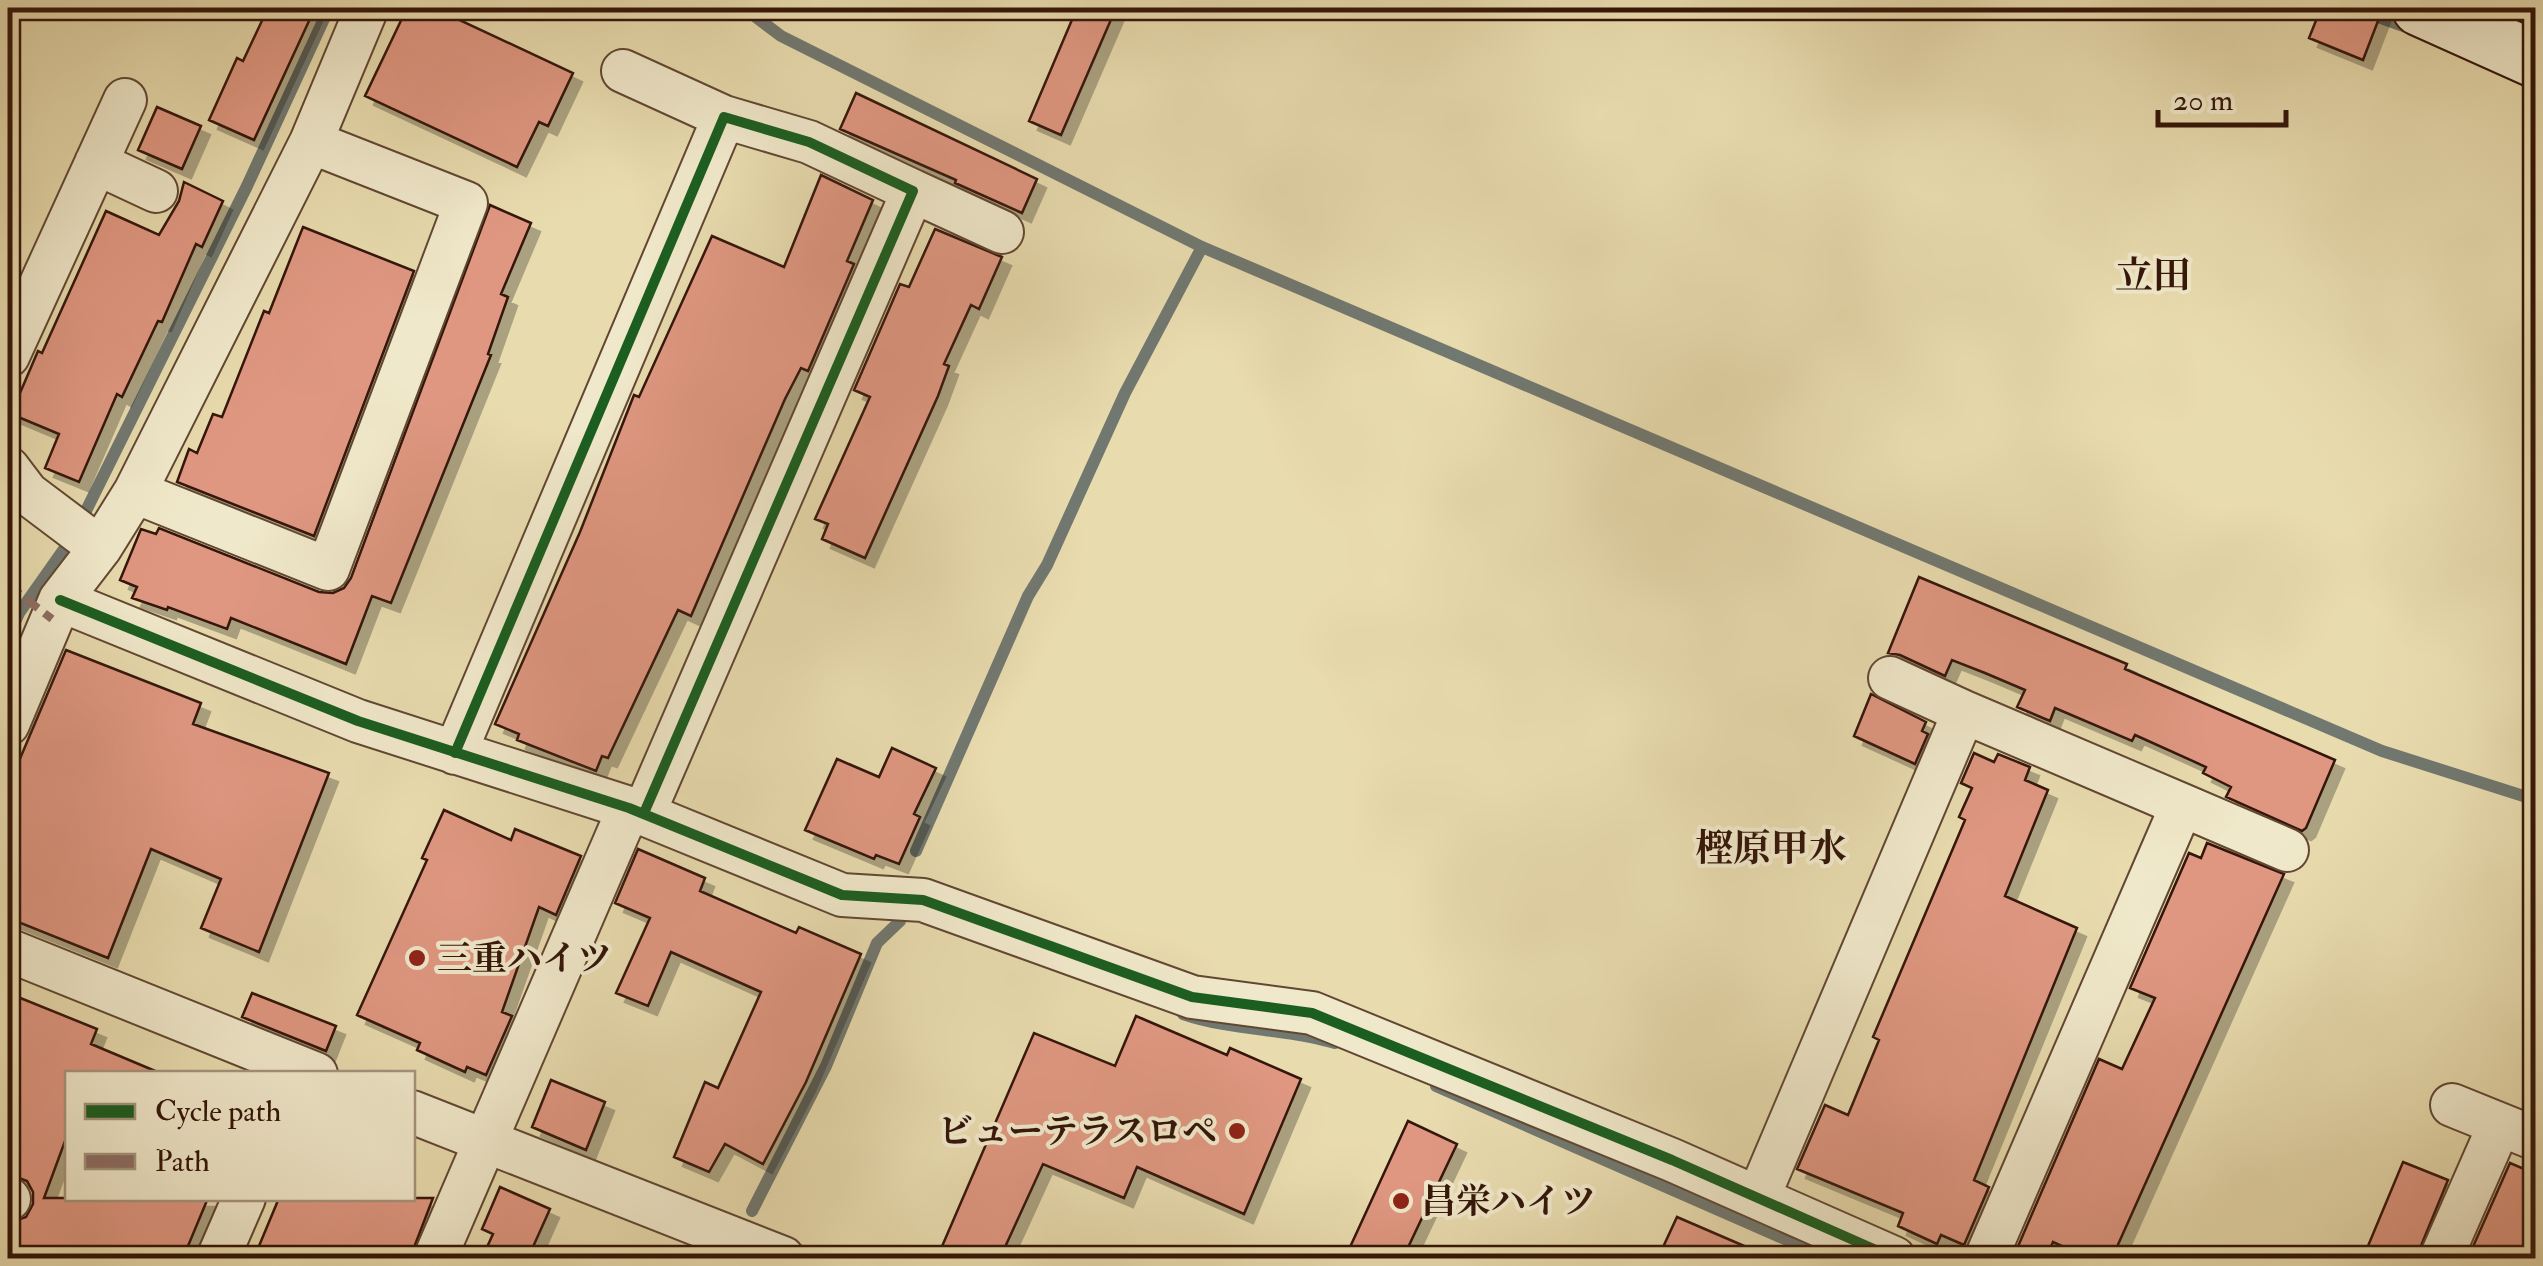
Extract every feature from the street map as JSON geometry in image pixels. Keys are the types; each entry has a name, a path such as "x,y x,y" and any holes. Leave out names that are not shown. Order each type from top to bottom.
{"street":[{"path":"8,724 85,537 135,492 310,142 368,8"},
{"path":"2420,8 2536,60"},
{"path":"622,71 724,117 809,142 1002,232"},
{"path":"8,356 125,100"},
{"path":"455,754 724,117"},
{"path":"135,492 328,569 466,203 310,142"},
{"path":"96,163 156,191"},
{"path":"435,1258 484,1140 913,191"},
{"path":"8,468 27,493 85,537"},
{"path":"60,600 358,722 636,811 842,895 924,900 1192,996 1312,1013 1894,1258"},
{"path":"1890,678 2288,850"},
{"path":"1758,1198 1964,712"},
{"path":"1986,1258 2182,804"},
{"path":"8,950 304,1071"},
{"path":"2440,1258 2517,1133 2452,1105"},
{"path":"415,1113 783,1258"},
{"path":"218,1258 243,1201"}],"building":[{"path":"268,8 315,8 254,140 209,120 237,58 243,61"},
{"path":"407,8 434,8 573,73 548,126 539,122 517,167 365,96"},
{"path":"1077,8 1116,8 1061,135 1029,121"},
{"path":"2321,8 2383,8 2363,60 2309,38"},
{"path":"856,93 1037,179 1022,213 840,129"},
{"path":"157,107 201,126 182,169 138,150"},
{"path":"821,175 873,200 847,261 854,264 808,371 801,368 785,399 691,616 678,610 608,758 602,756 596,771 517,740 519,734 495,724 580,532 634,395 639,397 712,236 784,267"},
{"path":"184,182 223,201 202,247 196,244 162,322 158,321 122,397 117,394 79,482 45,468 59,434 11,414 106,211 159,235 179,201"},
{"path":"490,205 531,223 501,294 508,297 488,354 491,355 391,603 372,596 346,664 231,618 227,629 132,598 137,587 120,580 141,529 156,534 159,528 319,592 333,593 344,588"},
{"path":"303,227 414,271 314,536 177,482 189,449 197,453 213,414 222,417"},
{"path":"935,229 1002,257 979,309 971,305 944,364 949,366 938,396 865,558 822,539 828,524 815,519 870,397 854,390 900,284 909,287"},
{"path":"1919,577 2127,664 2125,669 2335,760 2306,828 2302,831 2226,797 2231,787 2203,773 2206,767 2135,735 2132,741 2055,708 2050,721 2017,707 2025,690 1952,660 1945,676 1888,653"},
{"path":"66,650 201,703 193,724 329,773 259,952 201,928 221,879 151,849 108,958 8,918 8,787"},
{"path":"1871,694 1926,722 1922,731 1928,734 1915,764 1854,736"},
{"path":"892,748 936,768 914,814 920,817 899,864 876,855 874,859 805,830 837,759 879,777"},
{"path":"1974,753 1994,762 1998,754 2030,767 2025,780 2048,790 2005,896 2077,928 1974,1180 1989,1187 1964,1245 1941,1235 1937,1244 1898,1226 1903,1213 1797,1169 1825,1105 1848,1115 1879,1040 1873,1037 1965,820 1959,817 1972,788 1961,783"},
{"path":"444,810 511,840 515,829 581,856 556,915 539,907 502,1012 512,1016 486,1075 467,1067 465,1072 417,1050 420,1043 357,1015 427,860 422,858"},
{"path":"2207,843 2284,874 2112,1258 2088,1258 2053,1242 2046,1258 2013,1258 2099,1059 2122,1069 2155,998 2130,988 2189,853 2201,858"},
{"path":"638,849 705,878 700,891 796,933 799,927 861,954 806,1082 763,1164 725,1144 709,1172 674,1157 705,1082 718,1088 761,992 671,952 648,1006 616,993 650,918 615,903"},
{"path":"8,993 97,1029 91,1044 155,1071 65,1071 65,1141 44,1198 207,1201 183,1258 8,1258 8,1223 26,1217 33,1204 33,1192 27,1181 8,1174"},
{"path":"252,993 336,1026 326,1051 242,1017"},
{"path":"1136,1016 1227,1055 1230,1048 1301,1079 1244,1214 1137,1167 1124,1198 1043,1164 1000,1258 937,1258 1034,1033 1115,1066"},
{"path":"551,1080 605,1102 586,1150 532,1127"},
{"name":"昌栄ハイツ","path":"1408,1121 1457,1144 1403,1258 1345,1258"},
{"path":"2403,1162 2448,1180 2416,1258 2363,1258"},
{"path":"2510,1163 2536,1174 2536,1258 2468,1258"},
{"path":"500,1187 550,1209 528,1258 482,1258 493,1234 482,1229"},
{"path":"433,1198 410,1258 254,1258 278,1201"},
{"path":"1677,1217 1772,1258 1658,1258"}],"waterway":[{"path":"8,638 19,613 74,535 247,186 329,8"},
{"path":"744,8 781,36 1202,247 2382,751 2536,800"},
{"path":"2353,8 2412,29"},
{"path":"916,851 1028,596 1047,565 1125,393 1202,247"},
{"path":"752,1211 826,1066 877,943 900,921"},
{"path":"1183,1014 1335,1043"},
{"path":"1436,1086 1828,1258"}],"marked path":[{"path":"8,585 52,619"}],"cycle path":[{"path":"455,753 724,117 809,142 913,191 644,813"},
{"path":"60,600 358,721 629,808 842,895 923,900 1192,997 1312,1013 1672,1160 1894,1258"}],"place":[{"name":"三重ハイツ","path":"417,958"},
{"name":"ビューテラスロペ","path":"1237,1131"},
{"name":"昌栄ハイツ","path":"1401,1201"}],"district":[{"name":"立田","path":"2153,275"},
{"name":"樫原甲水","path":"1771,848"}]}
